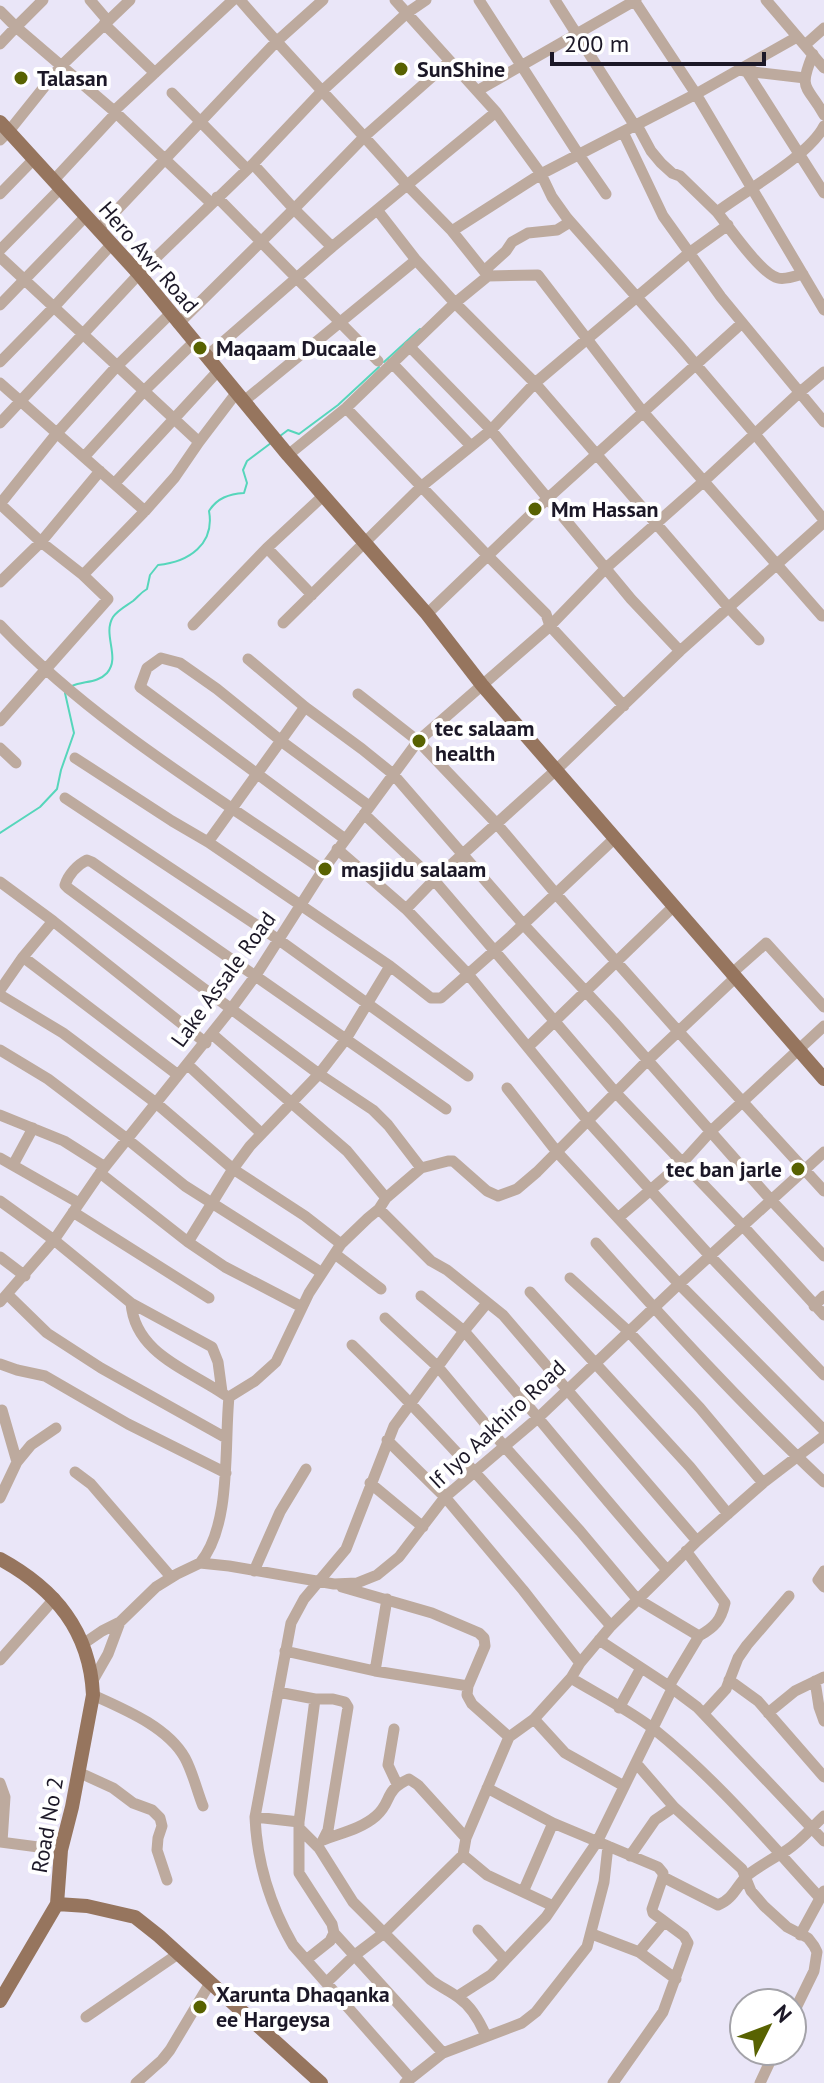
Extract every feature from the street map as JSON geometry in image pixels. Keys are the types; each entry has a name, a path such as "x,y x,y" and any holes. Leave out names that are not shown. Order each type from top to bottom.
{"main road":[{"name":"Hero Awr Road","path":"3,131 139,274 288,455 427,614 482,685 824,1079"},
{"name":"Road No 2","path":"0,1559 55,1598 78,1631 89,1662 92,1688 72,1807 61,1850 57,1904 87,1906 135,1917 321,2083"},
{"path":"0,2001 57,1904"}],"street":[{"path":"0,44 43,0"},
{"path":"90,0 106,22 155,73"},
{"path":"3,131 61,66 130,0"},
{"path":"0,250 115,112 233,0"},
{"path":"240,0 452,231 486,273 538,275 643,412 822,616"},
{"path":"98,230 276,42 323,0"},
{"path":"395,0 496,112 541,174 552,197 570,222 696,364 824,521 680,651 406,909"},
{"path":"0,423 139,274 322,91 407,13 426,0"},
{"path":"479,0 606,194"},
{"path":"555,0 661,163 680,176 717,212 755,259 774,277 786,279 803,274"},
{"path":"477,91 635,0 696,94 824,310"},
{"path":"766,0 824,68"},
{"path":"0,11 261,243 378,361"},
{"path":"452,231 541,174 696,94 805,45 824,28"},
{"path":"805,45 804,82 824,115"},
{"path":"0,721 107,602 106,596 0,504 57,433 117,366 261,243 365,136 450,61"},
{"path":"744,71 805,78"},
{"path":"744,71 824,193"},
{"path":"172,93 332,247"},
{"path":"206,357 332,247 496,112"},
{"path":"717,212 799,154 819,136 824,126"},
{"path":"623,132 663,216 741,324 759,341 824,422"},
{"path":"0,194 33,160"},
{"path":"378,211 416,260 535,383 759,640"},
{"path":"0,305 86,216"},
{"path":"288,455 346,408 486,273 512,242 528,233 557,230 570,222"},
{"path":"283,623 422,486 491,430 535,383 689,253 728,225"},
{"path":"0,362 111,245"},
{"path":"0,257 199,442"},
{"path":"83,575 175,477 199,442 240,396 339,323 416,260"},
{"path":"427,614 547,499 741,324"},
{"path":"84,457 194,342"},
{"path":"409,346 491,430 631,599 680,651"},
{"path":"392,363 471,446"},
{"path":"115,483 218,371"},
{"name":"Lake Assale Road","path":"4,1298 54,1240 102,1170 231,1009 337,849 418,741 550,626 606,568 824,372"},
{"path":"0,383 145,511"},
{"path":"346,408 546,614 550,626 624,706"},
{"path":"0,582 41,542 100,471"},
{"path":"193,625 267,548 324,495"},
{"path":"267,548 312,595"},
{"path":"0,625 94,711 323,870"},
{"path":"345,839 140,687 147,668 161,658 180,663 217,689 366,810 434,880 616,1093 824,1315"},
{"path":"248,659 393,774 523,924 824,1256"},
{"path":"358,694 418,741 497,824 741,1102 824,1191"},
{"path":"208,842 305,707"},
{"path":"0,748 16,763"},
{"path":"75,758 300,903 436,999 441,998 615,838"},
{"path":"65,798 279,940 468,1076"},
{"path":"337,849 406,909 467,973 588,1121 710,1256 824,1375"},
{"path":"421,1168 373,1110 319,1074 68,888 65,885 67,879 80,863 87,860 92,862 446,1109"},
{"path":"0,882 290,1102 347,1151 386,1198"},
{"path":"528,1047 674,906"},
{"path":"53,921 23,957 1,996 63,1033 156,1103 233,1169 305,1216 381,1289"},
{"path":"225,1395 255,1381 276,1362 302,1307 338,1249 379,1209 386,1198 421,1168 453,1161 487,1191 498,1196 517,1189 766,943 824,1007"},
{"path":"23,957 178,1075"},
{"path":"188,1242 233,1169 261,1133 319,1074 346,1039 390,966"},
{"path":"618,1218 683,1162 741,1102 824,1026"},
{"path":"0,1050 48,1079 185,1186 322,1273"},
{"path":"187,1064 261,1133"},
{"path":"507,1088 557,1152 679,1284 824,1430"},
{"path":"0,1115 64,1141 188,1242 225,1267 302,1307"},
{"path":"13,1165 33,1128"},
{"name":"If Iyo Aakhiro Road","path":"200,1563 334,1584 357,1583 377,1575 399,1557 445,1497 539,1417 824,1152"},
{"path":"0,1158 209,1298"},
{"path":"0,1201 54,1240 131,1303 212,1347 225,1395 226,1473 218,1526 204,1557 200,1563 156,1587 120,1622 83,1644"},
{"path":"379,1209 431,1261 447,1270 503,1315 697,1541"},
{"path":"596,1243 653,1308 824,1482"},
{"path":"0,1257 25,1276"},
{"path":"570,1278 628,1331 700,1408 763,1483"},
{"path":"530,1292 690,1467 728,1514"},
{"path":"421,1296 464,1331 667,1570"},
{"path":"814,1306 824,1296"},
{"path":"4,1298 47,1333 101,1368 226,1438"},
{"path":"131,1303 137,1329 147,1343 225,1395"},
{"path":"487,1303 394,1426 346,1549 304,1599 291,1623 259,1787 255,1817 256,1847 267,1887 293,1945 407,2080 443,2053 522,2023 536,2012 587,1947 604,1882 603,1844"},
{"path":"385,1318 438,1367 637,1599 699,1636"},
{"path":"352,1345 412,1403 475,1471 611,1626"},
{"path":"0,1364 45,1376 128,1424 226,1473"},
{"path":"2,1410 17,1462"},
{"path":"0,1498 17,1462 31,1445 56,1428"},
{"path":"327,1982 384,1933 463,1855 466,1838 509,1737 534,1719 611,1626 686,1551 763,1483 824,1436"},
{"path":"387,1440 445,1497 580,1663"},
{"path":"254,1571 280,1512 306,1469"},
{"path":"75,1472 91,1484 171,1577"},
{"path":"370,1483 423,1527"},
{"path":"458,1996 491,1975 546,1917 603,1844 624,1786 671,1687 699,1636 714,1628 722,1616 725,1603 686,1551"},
{"path":"824,1571 818,1580 824,1587"},
{"path":"334,1584 432,1613 479,1633 484,1638 485,1646 467,1695 472,1704 509,1737"},
{"path":"704,1713 726,1689 738,1658 747,1645 789,1596"},
{"path":"0,1660 55,1598"},
{"path":"375,1671 387,1599"},
{"path":"120,1622 92,1688 137,1714 170,1741 185,1757 203,1806"},
{"path":"599,1640 671,1687 704,1713 824,1841"},
{"path":"285,1651 375,1671 468,1686"},
{"path":"619,1708 641,1668"},
{"path":"571,1678 653,1729 698,1768 780,1854 823,1893 800,1935"},
{"path":"768,1713 795,1691 820,1679 819,1707 824,1721"},
{"path":"729,1680 758,1701 824,1777"},
{"path":"278,1692 333,1699 345,1702 348,1707 328,1830 321,1844"},
{"path":"315,1699 300,1826 299,1873 332,1924 334,1933 443,2053"},
{"path":"534,1719 565,1753 624,1786"},
{"path":"394,1729 388,1765 397,1784"},
{"path":"636,1763 674,1807 742,1869 751,1891 764,1906 787,1927 808,1938 821,1954 806,1987"},
{"path":"78,1772 156,1813 162,1826 157,1850 167,1880"},
{"path":"321,1844 365,1824 379,1814 397,1784 409,1779 466,1838"},
{"path":"0,1783 5,1797 1,1842 61,1850"},
{"path":"487,1788 553,1823 658,1867 663,1873 652,1909 657,1918 687,1939 688,1943 663,2012 613,2083"},
{"path":"630,1856 655,1820 674,1807"},
{"path":"663,1877 718,1905 733,1895 746,1877 797,1842 824,1816"},
{"path":"255,1817 300,1826 321,1844 353,1902 431,1980 458,1996 471,2009 486,2036"},
{"path":"523,1892 553,1823"},
{"path":"463,1855 487,1875 553,1906"},
{"path":"639,1952 664,1922"},
{"path":"478,1930 505,1960"},
{"path":"306,1960 330,1941 334,1933"},
{"path":"592,1934 639,1952 676,1979"},
{"path":"86,2017 178,1954"},
{"path":"136,2083 170,2050 210,1983"}],"waterway":[{"path":"384,362 420,329"},
{"path":"280,436 288,430 299,434 338,405 379,367"},
{"path":"72,686 107,673 112,660 109,631 113,617 147,589 150,575 158,565 180,560 204,542 210,523 209,511 224,498 244,493 247,483 243,470 247,461 271,443"},
{"path":"0,833 40,807 57,789 74,733 65,693"}],"place":[{"name":"SunShine","path":"401,69"},
{"name":"Talasan","path":"21,78"},
{"name":"Maqaam Ducaale","path":"200,348"},
{"name":"Mm Hassan","path":"535,509"},
{"name":"tec salaam health","path":"419,741"},
{"name":"masjidu salaam","path":"325,869"},
{"name":"tec ban jarle","path":"798,1169"},
{"name":"Xarunta Dhaqanka ee Hargeysa","path":"200,2007"}]}
